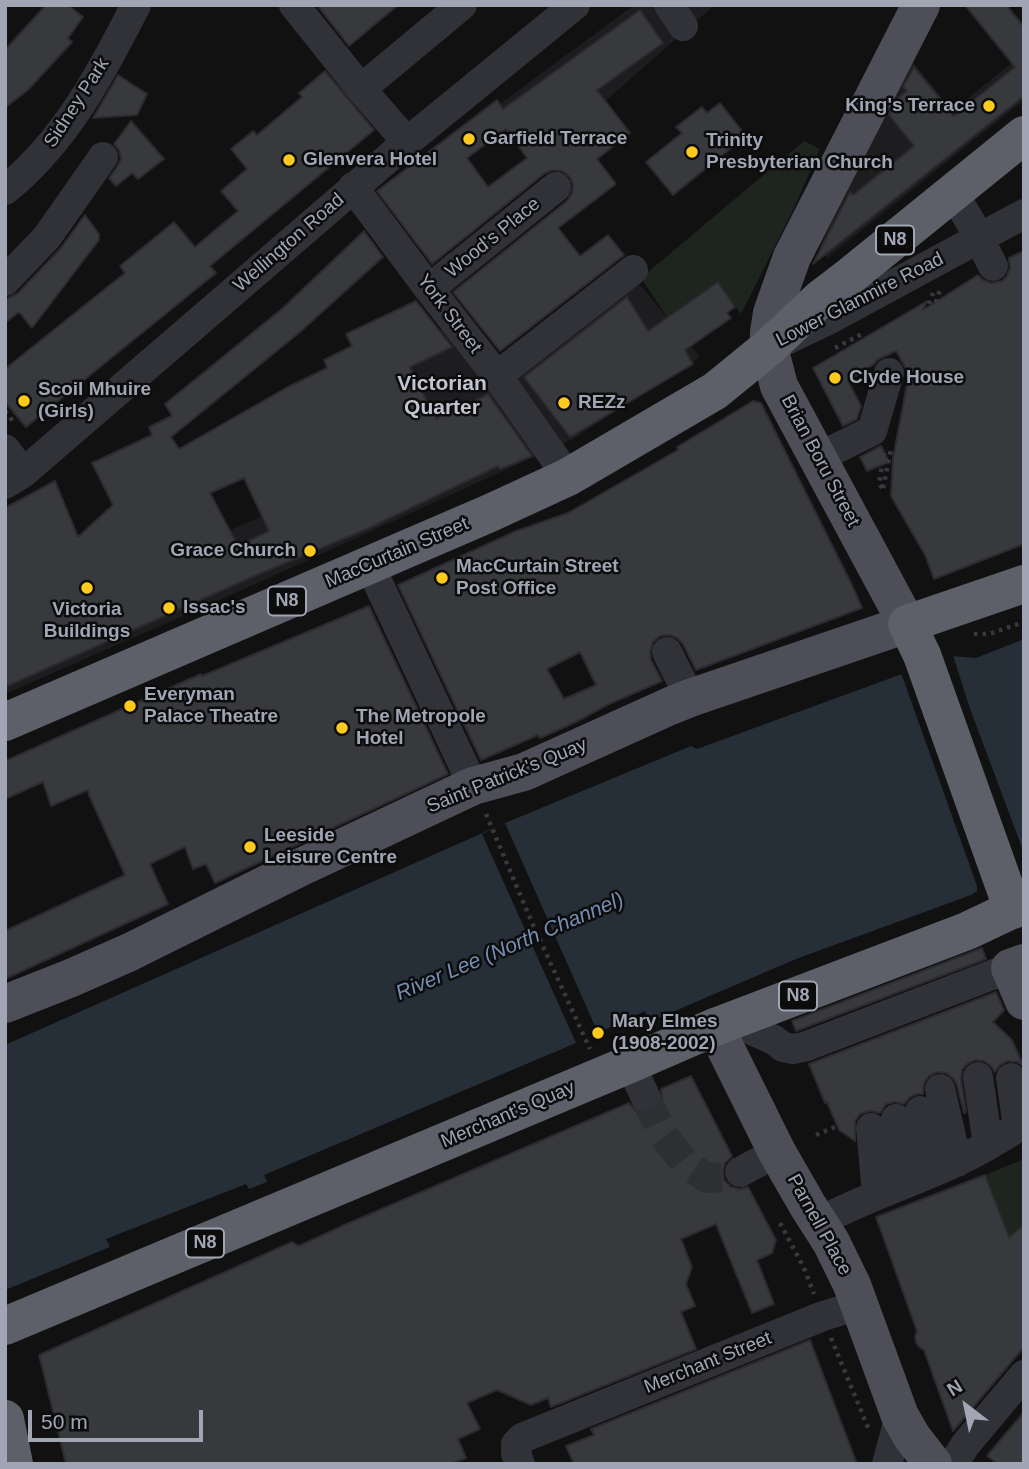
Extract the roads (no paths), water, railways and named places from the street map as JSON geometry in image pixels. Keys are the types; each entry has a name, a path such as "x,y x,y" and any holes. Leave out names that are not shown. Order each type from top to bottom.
{"highway":[{"name":"Lower Glanmire Road","path":"769,347 820,299 1024,135"},
{"name":"MacCurtain Street","path":"5,722 370,566 568,477 715,391 769,347"},
{"name":"Saint Patrick's Quay","path":"907,624 1024,584"},
{"path":"907,624 923,659 1017,938"},
{"name":"Merchant's Quay","path":"5,1326 637,1080 724,1024 967,931 1017,938"},
{"path":"5,1419 14,1464"}],"main road":[{"name":"Brian Boru Street","path":"907,624 779,386 769,347 769,332 772,313 792,257 920,5"},
{"name":"Saint Patrick's Quay","path":"5,1004 130,952 473,786 524,772 680,702 907,624"},
{"name":"Parnell Place","path":"724,1024 778,1152 806,1236 831,1242 852,1285 859,1305 886,1440 912,1437 933,1464"}],"street":[{"name":"Sidney Park","path":"5,190 55,141 78,109 136,5"},
{"path":"294,5 407,142"},
{"path":"361,89 462,5"},
{"name":"Wellington Road","path":"14,479 407,142 575,5"},
{"path":"5,281 47,237 103,157"},
{"name":"York Street","path":"354,187 568,477"},
{"name":"Wood's Place","path":"429,289 556,187"},
{"path":"953,193 993,266"},
{"name":"Lower Glanmire Road","path":"769,347 826,321 1024,214"},
{"path":"496,376 633,270"},
{"path":"819,457 872,431 889,373"},
{"path":"5,449 14,479"},
{"path":"370,566 469,777"},
{"path":"659,657 680,702"},
{"path":"724,1024 774,1040 783,1047 804,1047 1017,938"},
{"path":"935,1100 951,1161"},
{"path":"935,1100 951,1161"},
{"path":"935,1100 951,1161"},
{"path":"935,1100 951,1161"},
{"path":"740,1172 778,1152"},
{"path":"806,1236 951,1161"},
{"name":"Merchant Street","path":"520,1464 516,1444 522,1438 823,1316 859,1305"},
{"path":"953,1464 972,1436 1024,1375"}],"water":[{"name":"River Lee (North Channel)","path":"1024,639 1024,853 973,872 977,891 971,895 796,959 649,1022 645,1011 576,1043 264,1175 267,1182 249,1189 246,1184 106,1239 110,1247 5,1290 5,1045 505,823 691,746 697,749 951,656 976,658"}],"tunnel":[{"path":"645,1096 663,1135 686,1164 707,1178 726,1177 740,1172"}],"place":[{"name":"King's Terrace","path":"989,106"},
{"name":"Garfield Terrace","path":"469,139"},
{"name":"Trinity Presbyterian Church","path":"692,152"},
{"name":"Glenvera Hotel","path":"289,160"},
{"name":"Clyde House","path":"835,378"},
{"name":"Scoil Mhuire (Girls)","path":"24,401"},
{"name":"REZz","path":"564,403"},
{"name":"Grace Church","path":"310,551"},
{"name":"MacCurtain Street Post Office","path":"442,578"},
{"name":"Victoria Buildings","path":"87,588"},
{"name":"Issac's","path":"169,608"},
{"name":"Everyman Palace Theatre","path":"130,706"},
{"name":"The Metropole Hotel","path":"342,728"},
{"name":"Leeside Leisure Centre","path":"250,847"},
{"name":"Mary Elmes (1908-2002)","path":"598,1033"}],"district":[{"name":"Victorian Quarter","path":"442,396"}]}
